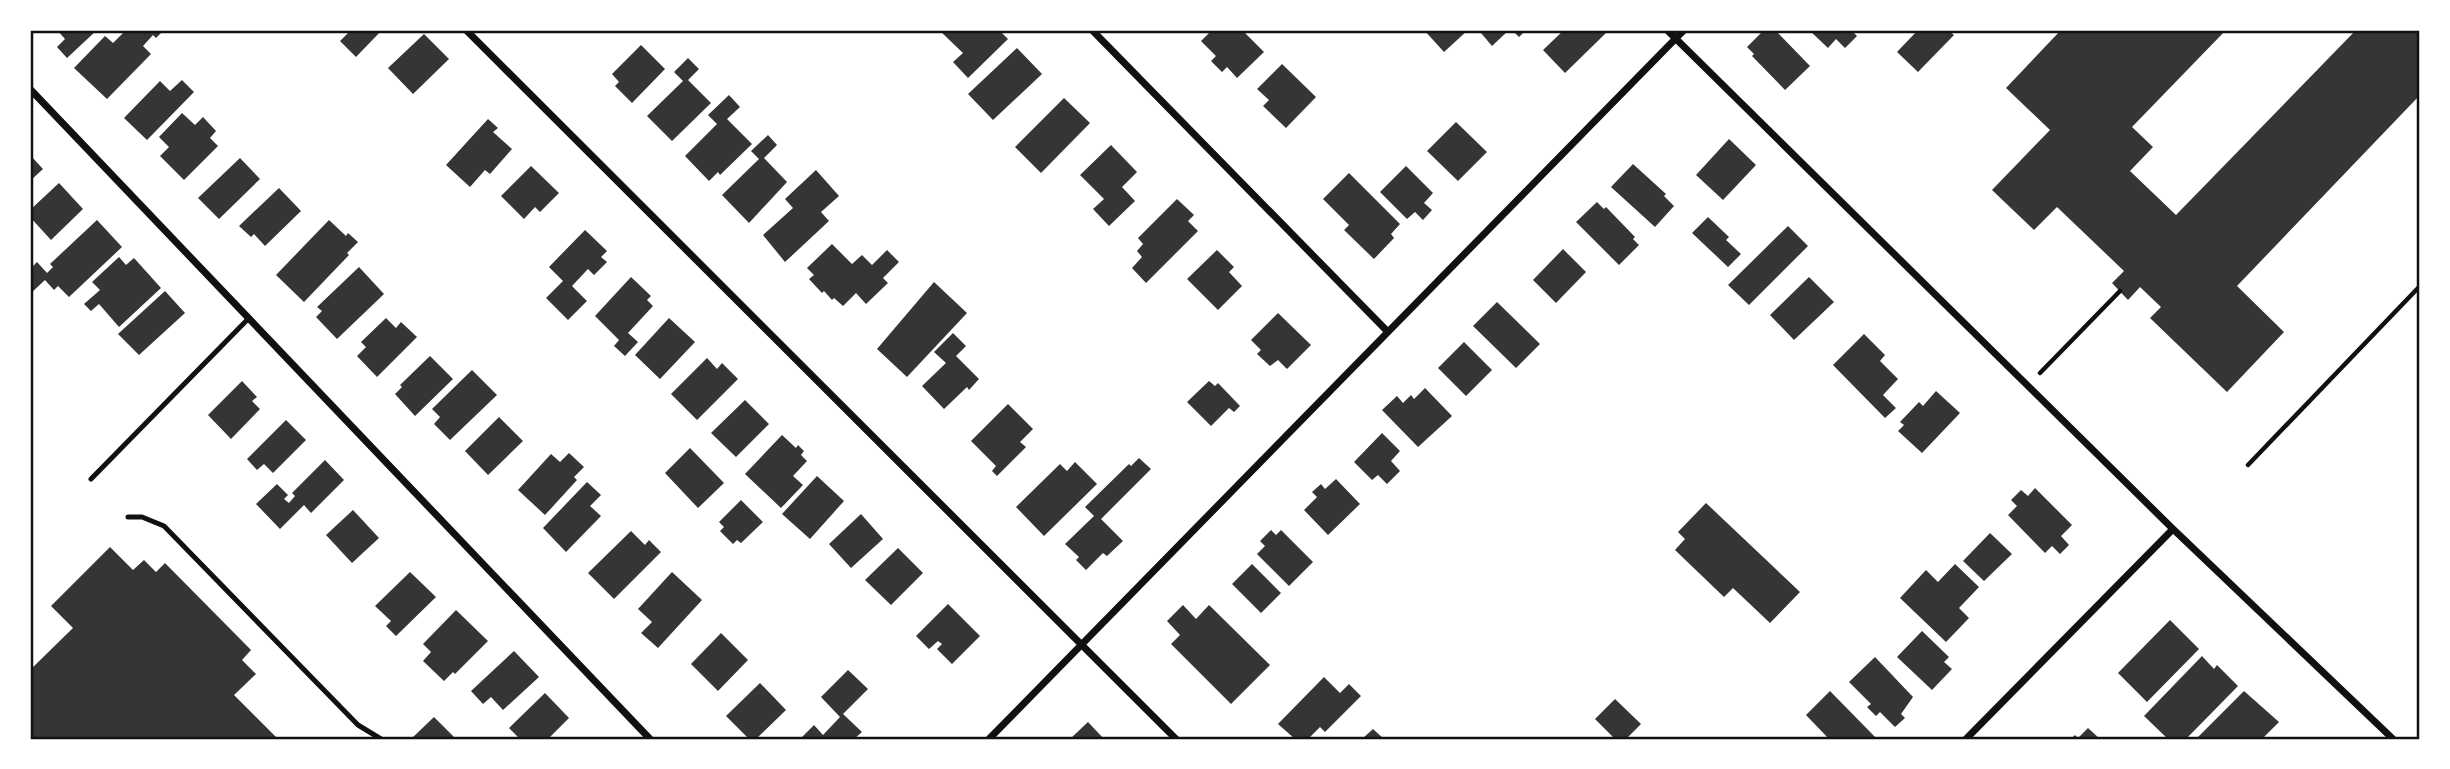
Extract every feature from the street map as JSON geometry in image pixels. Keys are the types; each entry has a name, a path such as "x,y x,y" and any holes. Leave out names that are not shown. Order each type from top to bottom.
{"street":[{"path":"466,30 1175,739"},
{"path":"1092,30 1388,332"},
{"path":"1667,30 2173,529 2393,739"},
{"path":"989,739 1685,30"},
{"path":"30,89 650,739"},
{"path":"1966,739 2173,529"}],"lane":[{"path":"91,480 249,318"},
{"path":"128,517 152,520 179,540 358,725 381,739"}],"path":[{"path":"2248,465 2420,286"},
{"path":"2027,386 2120,291"}],"building":[{"path":"57,30 97,30 67,58 57,47 65,39"},
{"path":"126,30 164,30 156,38 153,35 143,46 151,54 107,99 74,68 105,36 113,43"},
{"path":"351,30 382,30 356,57 340,41"},
{"path":"939,30 999,30 1008,39 968,78 953,62 963,53"},
{"path":"1212,30 1242,30 1264,52 1237,78 1227,67 1222,72 1211,61 1216,56 1201,41"},
{"path":"1424,30 1468,30 1444,52"},
{"path":"1484,30 1509,30 1492,46 1481,33"},
{"path":"1512,30 1526,30 1519,37"},
{"path":"1564,30 1607,32 1565,73 1543,50"},
{"path":"1764,30 1775,30 1810,66 1785,90 1752,56 1754,54 1747,47"},
{"path":"1809,30 1851,30 1857,36 1845,48 1836,39 1828,48"},
{"path":"1918,30 1948,30 1954,35 1918,72 1897,52"},
{"path":"2061,30 2226,30 2132,127 2153,147 2130,171 2176,215 2356,30 2420,30 2420,95 2237,286 2284,332 2227,392 2150,318 2161,307 2140,287 2128,300 2112,283 2124,271 2057,207 2034,230 1992,190 2050,130 2006,88"},
{"path":"424,34 449,59 413,94 388,68"},
{"path":"641,45 665,69 632,103 615,86 619,82 612,74"},
{"path":"1017,48 1042,74 993,120 968,94"},
{"path":"688,58 699,69 688,80 711,103 672,141 647,116 683,81 674,72"},
{"path":"1282,64 1316,97 1286,128 1263,106 1269,100 1257,89"},
{"path":"182,80 194,92 147,140 124,118 160,81 170,91"},
{"path":"729,95 740,107 727,119 752,144 720,175 718,172 709,181 685,156 717,124 708,115"},
{"path":"1064,98 1090,123 1041,173 1015,147"},
{"path":"182,113 195,125 203,117 216,131 210,138 218,146 184,180 160,156 169,147 159,137"},
{"path":"488,119 498,128 493,132 512,149 490,174 485,170 470,187 446,165"},
{"path":"1456,122 1487,152 1458,181 1427,151"},
{"path":"768,135 777,145 764,158 787,182 749,223 722,195 759,159 751,151"},
{"path":"1729,139 1756,165 1723,200 1696,175"},
{"path":"1111,145 1137,172 1122,187 1135,201 1109,226 1093,209 1104,199 1080,175"},
{"path":"30,155 43,169 30,181"},
{"path":"240,158 260,179 219,219 198,198"},
{"path":"1633,164 1666,194 1664,196 1674,206 1655,227 1611,187"},
{"path":"531,166 559,193 540,212 535,207 524,219 501,196"},
{"path":"1406,166 1433,193 1424,203 1432,210 1423,220 1415,212 1407,219 1380,192"},
{"path":"816,170 839,196 821,212 829,221 785,262 763,235 793,208 785,199"},
{"path":"1349,173 1400,224 1391,234 1394,238 1374,259 1344,230 1349,225 1323,199"},
{"path":"59,183 83,209 51,240 30,217 30,210"},
{"path":"279,188 301,211 265,246 254,234 251,237 239,226"},
{"path":"1177,199 1194,215 1188,221 1198,231 1146,283 1132,268 1142,257 1137,251 1143,244 1138,238"},
{"path":"1597,202 1604,209 1606,207 1635,237 1633,239 1639,245 1619,265 1576,222"},
{"path":"1708,217 1729,237 1726,240 1741,254 1728,267 1692,233"},
{"path":"97,220 122,247 69,297 58,286 54,290 45,280 30,294 30,269 37,262 47,273 53,267 50,264"},
{"path":"329,220 346,236 348,233 358,242 304,302 276,275"},
{"path":"1788,226 1808,246 1749,305 1728,285"},
{"path":"585,230 607,251 601,257 607,262 594,275 588,269 572,286 587,301 568,320 546,298 563,281 549,267"},
{"path":"832,244 852,264 862,255 872,265 887,250 899,262 883,278 888,283 866,304 856,293 843,306 834,298 832,300 824,291 822,293 809,279 814,275 807,268"},
{"path":"1563,249 1586,272 1556,303 1533,280"},
{"path":"1217,250 1234,267 1229,272 1242,286 1218,310 1187,279"},
{"path":"119,257 126,265 134,258 161,288 119,327 99,304 91,311 84,304 100,290 92,282"},
{"path":"359,267 384,294 337,339 316,317 322,311 317,307"},
{"path":"631,277 651,296 647,300 653,306 628,333 638,342 625,356 614,346 619,340 595,316"},
{"path":"1809,277 1834,302 1794,340 1770,315"},
{"path":"934,282 967,313 907,377 877,349"},
{"path":"165,291 185,313 139,355 118,334"},
{"path":"1497,302 1540,344 1516,368 1473,326"},
{"path":"1278,313 1311,345 1287,369 1278,360 1270,366 1257,354 1261,350 1251,340"},
{"path":"386,318 396,328 401,322 417,337 377,377 357,356 366,347 361,342"},
{"path":"669,318 695,342 660,379 635,355"},
{"path":"953,333 966,346 956,356 979,379 944,409 922,386 946,363 934,352"},
{"path":"1864,334 1885,355 1880,361 1898,379 1883,395 1896,408 1885,418 1833,365"},
{"path":"1464,342 1492,370 1466,396 1438,368"},
{"path":"430,356 453,379 415,416 395,394 402,387 400,385"},
{"path":"707,358 717,369 722,363 738,379 697,420 671,394"},
{"path":"472,370 497,395 450,440 434,424 440,417 432,409"},
{"path":"242,381 257,397 252,401 260,409 231,439 208,415"},
{"path":"1209,381 1215,386 1218,383 1240,406 1234,412 1229,408 1211,426 1187,402"},
{"path":"1425,388 1452,416 1418,447 1382,410 1397,396 1403,403 1411,395 1414,399"},
{"path":"1936,391 1960,413 1922,453 1898,431 1904,425 1900,422 1919,402 1923,406"},
{"path":"745,400 769,424 736,457 711,433"},
{"path":"1008,404 1033,429 1020,442 1026,447 997,476 992,471 996,466 971,441"},
{"path":"499,417 523,441 488,475 465,451"},
{"path":"286,420 306,440 273,473 264,464 257,470 247,459"},
{"path":"1382,433 1400,451 1391,461 1400,471 1387,484 1378,475 1372,480 1354,462"},
{"path":"782,435 796,448 798,445 804,451 801,455 807,461 793,476 803,485 781,508 745,474"},
{"path":"690,448 724,483 698,508 665,473"},
{"path":"569,453 584,467 574,477 577,480 545,515 518,490 551,454 560,462"},
{"path":"1139,458 1151,469 1101,519 1123,541 1107,556 1103,553 1086,570 1076,560 1079,557 1065,544 1094,516 1085,507 1129,464 1131,466"},
{"path":"325,460 344,480 311,513 304,505 280,529 256,504 277,484 288,495 284,499 289,503 295,496 292,493"},
{"path":"1075,462 1097,484 1044,536 1016,507 1060,464 1067,471"},
{"path":"817,476 844,501 810,539 782,514"},
{"path":"1336,479 1360,504 1328,535 1304,510 1317,497 1312,492 1321,484 1325,489"},
{"path":"587,482 601,495 590,506 601,516 566,552 543,528"},
{"path":"2035,488 2072,525 2061,536 2069,545 2060,554 2052,546 2045,553 2008,515 2017,506 2011,500 2021,490 2028,496"},
{"path":"741,500 763,522 741,543 737,540 733,544 720,531 724,527 719,522"},
{"path":"1706,503 1800,592 1770,623 1733,588 1724,597 1675,550 1685,539 1678,532"},
{"path":"353,510 379,538 352,563 326,535"},
{"path":"861,514 883,539 851,568 829,544"},
{"path":"1271,530 1276,535 1281,530 1313,562 1289,586 1257,554 1265,546 1260,541"},
{"path":"631,531 645,545 649,540 661,552 614,599 588,573"},
{"path":"1990,533 2012,554 1984,581 1963,561"},
{"path":"110,547 133,570 144,560 156,572 165,563 251,650 242,660 256,674 234,695 278,739 30,739 30,670 73,628 51,606"},
{"path":"898,548 923,573 891,605 865,580"},
{"path":"1252,564 1281,593 1261,613 1232,584"},
{"path":"1955,564 1979,587 1959,608 1969,618 1946,642 1900,598 1926,570 1938,582"},
{"path":"410,572 436,597 396,636 386,626 391,621 375,606"},
{"path":"672,572 702,600 658,648 641,633 652,622 638,609"},
{"path":"948,604 980,636 952,664 937,649 942,644 938,641 929,649 916,636"},
{"path":"1183,605 1196,619 1209,605 1270,665 1231,704 1171,644 1180,635 1167,621"},
{"path":"456,610 488,641 455,674 453,672 444,681 423,661 431,652 423,644"},
{"path":"2170,620 2199,649 2147,702 2118,673"},
{"path":"1922,631 1949,657 1944,662 1952,669 1932,690 1897,657"},
{"path":"721,633 748,660 718,691 691,664"},
{"path":"514,651 539,677 503,710 491,697 483,704 471,691"},
{"path":"2202,656 2214,669 2217,665 2238,686 2186,739 2168,739 2144,716"},
{"path":"1875,657 1913,697 1901,714 1905,718 1895,727 1880,712 1876,716 1867,707 1871,704 1849,682"},
{"path":"848,670 868,689 843,714 862,732 854,739 800,739 814,725 823,735 840,717 821,697"},
{"path":"1324,677 1340,693 1349,684 1361,696 1325,732 1320,727 1308,739 1295,739 1278,724"},
{"path":"760,683 786,710 756,739 749,739 726,716"},
{"path":"1830,691 1877,739 1829,739 1806,715"},
{"path":"2244,691 2279,722 2262,739 2196,739"},
{"path":"545,693 569,718 548,739 520,739 509,728"},
{"path":"1615,699 1641,724 1626,739 1615,739 1595,719"},
{"path":"434,717 456,739 412,738"},
{"path":"1088,722 1104,739 1070,739"},
{"path":"2088,728 2100,739 2071,739 2075,735 2078,738"},
{"path":"1373,729 1384,739 1362,739"}]}
